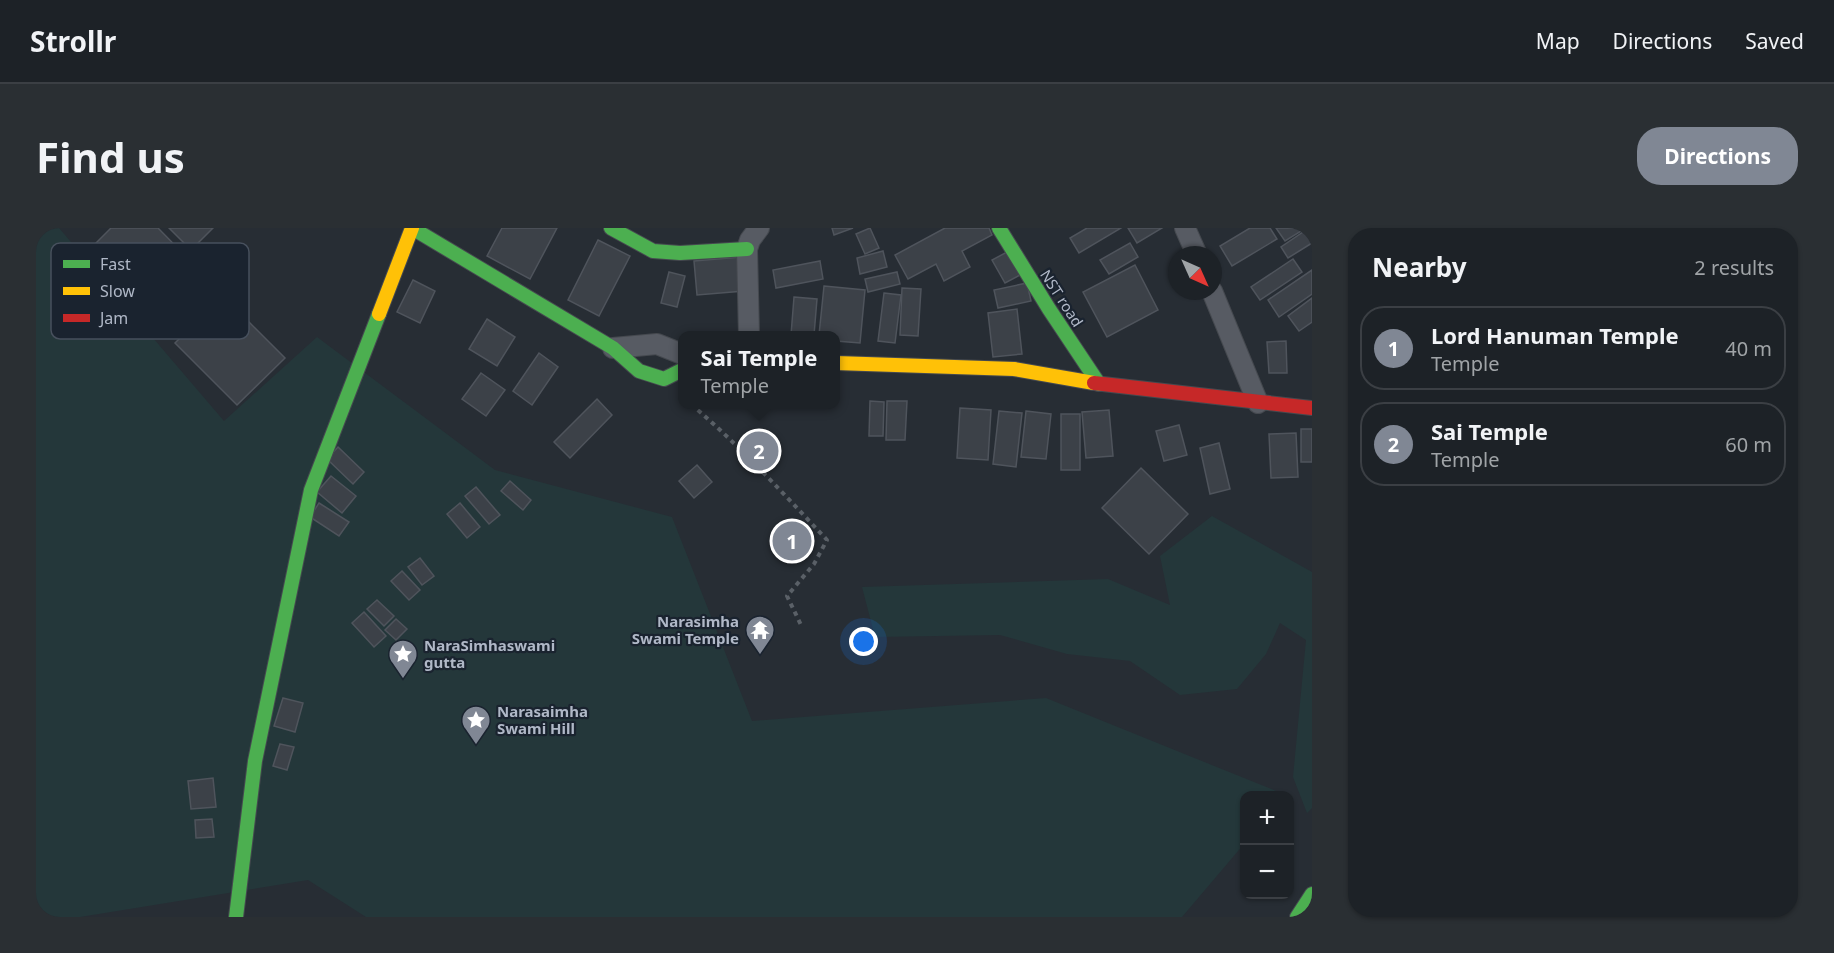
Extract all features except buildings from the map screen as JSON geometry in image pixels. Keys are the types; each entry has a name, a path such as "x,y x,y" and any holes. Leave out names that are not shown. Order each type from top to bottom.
{"street":[{"path":"236,917 255,761 311,490 412,228 613,348 639,371 664,380 678,372"},
{"path":"611,228 653,250 680,253 747,249"},
{"path":"749,331 747,249 750,240 759,228"},
{"name":"NST road","path":"999,228 1099,384"},
{"path":"1185,228 1193,246"},
{"path":"1216,300 1258,403"},
{"path":"613,348 657,344 678,352"},
{"path":"840,363 1014,369 1099,384 1312,408"},
{"path":"1297,917 1312,894"}],"path":[{"path":"696,409 728,436 827,540 814,564 787,596 801,627"}],"shaded area":[{"path":"36,228 59,228 72,243 51,243 51,339 154,339 224,421 317,337 495,470 672,517 752,721 1046,698 1276,791 1240,791 1240,849 1182,917 366,917 308,880 80,917 36,917"},
{"path":"1212,516 1312,572 1312,808 1307,813 1293,777 1306,640 1280,623 1266,654 1237,689 1180,695 1130,661 1067,654 1000,635 875,637 862,587 1108,579 1170,605 1160,556"}],"traffic: fast":[{"path":"412,228 613,348 639,371 664,379 678,372"},
{"path":"611,228 653,251 680,253 747,249"},
{"path":"999,228 1099,384"},
{"path":"236,917 255,761 311,490 379,314"},
{"path":"1297,917 1312,894"}],"traffic: slow":[{"path":"379,314 412,228"},
{"path":"840,363 1014,369 1094,383"}],"traffic: jam":[{"path":"1094,383 1312,408"}],"place":[{"name":"Sai Temple","path":"759,451"},
{"name":"Lord Hanuman Temple","path":"792,541"},
{"name":"Narasimha Swami Temple","path":"760,656"},
{"name":"NaraSimhaswami gutta","path":"403,680"},
{"name":"Narasaimha Swami Hill","path":"476,746"}]}
